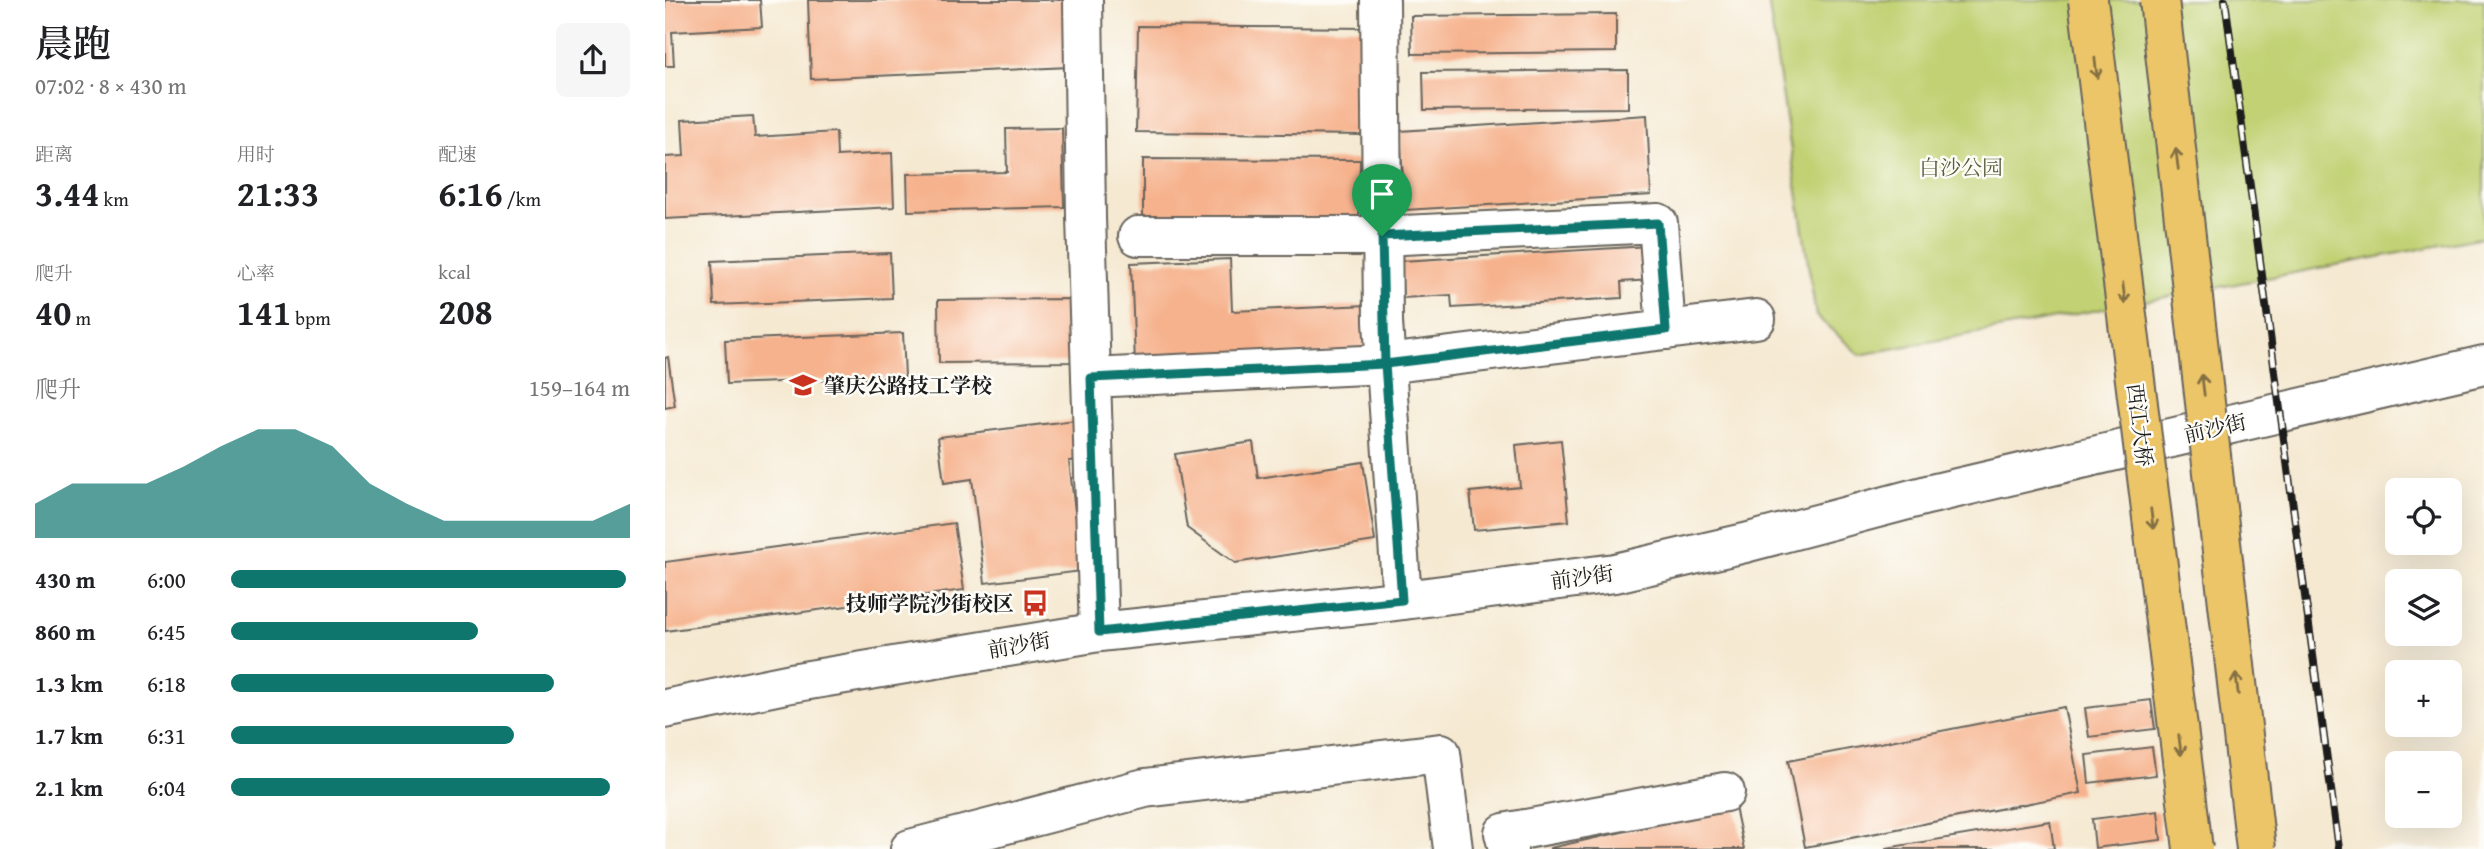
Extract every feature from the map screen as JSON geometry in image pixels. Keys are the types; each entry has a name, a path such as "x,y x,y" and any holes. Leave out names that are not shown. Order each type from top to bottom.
{"main road":[{"name":"西江大桥","path":"2088,0 2193,849"},
{"path":"2159,0 2256,849"}],"street":[{"path":"1083,0 1086,217 1099,632"},
{"path":"1380,0 1385,364 1402,600"},
{"path":"1137,236 1382,236 1658,223 1666,330"},
{"path":"1091,378 1385,364 1756,319"},
{"name":"前沙街","path":"665,709 791,683 1099,632 1402,600 1615,573 1745,544 1927,495 2484,365"},
{"path":"910,849 1145,788 1441,753 1453,849"},
{"path":"1508,849 1504,833 1725,792"}],"green space":[{"name":"白沙公园","path":"1768,0 2484,0 2484,237 1860,355 1816,316"}],"building":[{"path":"665,0 760,0 762,27 672,32 674,66 665,66"},
{"path":"808,0 1067,0 1070,67 811,79"},
{"path":"1616,14 1616,52 1412,54 1411,16"},
{"path":"1138,26 1368,28 1367,135 1136,132"},
{"path":"1628,70 1628,108 1424,110 1423,72"},
{"path":"1647,115 1651,195 1405,210 1400,131"},
{"path":"753,116 755,137 836,132 837,156 892,153 894,207 665,219 665,157 684,156 682,120"},
{"path":"1062,128 1064,207 908,211 907,174 1007,172 1006,129"},
{"path":"1143,159 1360,160 1359,223 1143,221"},
{"path":"1649,246 1651,280 1621,282 1622,298 1452,308 1451,295 1403,298 1401,261"},
{"path":"890,253 892,298 714,305 712,261"},
{"path":"1230,259 1232,311 1368,305 1370,351 1135,362 1131,263"},
{"path":"1074,299 1074,362 939,363 938,300"},
{"path":"903,333 905,377 727,384 725,340"},
{"path":"668,357 675,406 665,408 665,358"},
{"path":"1076,420 1081,460 1069,461 1082,571 985,583 972,479 944,483 938,437"},
{"path":"1561,440 1569,521 1474,530 1470,492 1520,487 1516,445"},
{"path":"1253,442 1258,478 1363,462 1375,541 1235,563 1187,528 1175,454"},
{"path":"954,523 964,590 665,631 665,562"},
{"path":"2151,700 2155,729 2089,737 2085,708"},
{"path":"2064,707 2081,793 1805,847 1788,761"},
{"path":"2152,747 2156,775 2089,783 2086,755"},
{"path":"1735,807 1744,849 1550,849 1550,848"},
{"path":"2158,811 2161,840 2095,848 2092,819"},
{"path":"2050,821 2054,849 1886,849 1886,848"}],"railway":[{"path":"2225,0 2339,849"}],"place":[{"name":"肇庆公路技工学校","path":"803,385"},
{"name":"技师学院沙街校区","path":"1035,603"}],"route":[{"path":"1382,236 1385,364 1091,378 1099,632 1402,600 1385,364 1666,330 1658,223 1382,236"}]}
